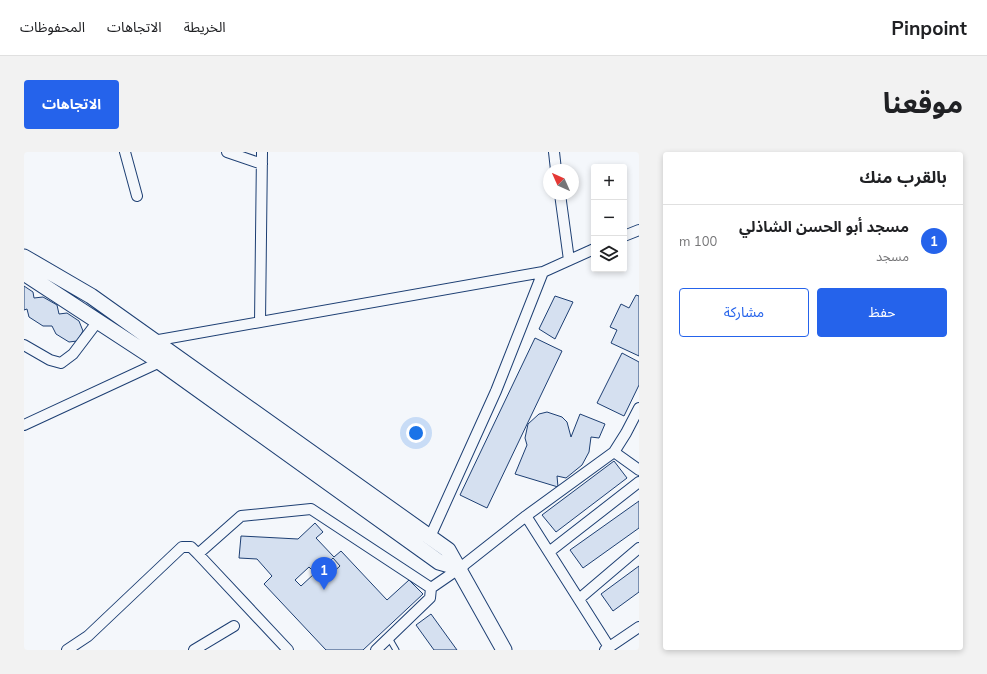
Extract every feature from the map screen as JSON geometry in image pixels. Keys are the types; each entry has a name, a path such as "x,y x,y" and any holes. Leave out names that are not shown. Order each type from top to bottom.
{"main road":[{"path":"24,257 91,296 448,550 460,568 504,650"},
{"path":"24,273 160,362 440,562 460,568"}],"street":[{"path":"125,152 137,196"},
{"path":"227,152 262,164"},
{"path":"260,322 262,152"},
{"path":"554,152 555,164"},
{"path":"561,200 569,260"},
{"path":"627,235 639,230"},
{"path":"154,341 544,272 591,250"},
{"path":"430,537 496,391 544,272"},
{"path":"24,346 50,360 61,363 73,354 98,321"},
{"path":"24,425 160,362"},
{"path":"376,650 430,598 431,588 460,568 526,516 614,452 639,408"},
{"path":"614,452 639,470"},
{"path":"549,552 639,482"},
{"path":"198,554 240,516 311,509 431,588"},
{"path":"526,516 579,599 607,648 639,627"},
{"path":"67,650 88,636 182,547 190,547 198,554 284,649"},
{"path":"579,599 639,548"},
{"path":"194,650 234,626"}],"lane":[{"path":"389,638 396,650"}],"building":[{"path":"24,286 33,292 34,298 43,297 57,305 59,314 67,313 79,321 83,331 77,341 69,342 56,334 52,326 43,326 29,317 27,309 24,310"},
{"path":"636,295 639,296 639,356 611,343 617,330 610,327 621,304 629,308"},
{"path":"555,296 573,302 555,339 539,329"},
{"path":"535,338 562,351 487,508 460,495"},
{"path":"622,353 639,362 639,385 624,416 597,403"},
{"path":"547,412 562,417 567,422 571,437 580,414 605,424 599,438 591,437 589,452 582,465 566,478 557,476 558,487 515,474 527,445 525,438 528,424 539,414"},
{"path":"614,461 627,478 556,532 542,515"},
{"path":"639,501 639,528 583,568 570,550"},
{"path":"315,523 323,532 316,538 334,557 341,551 387,600 409,580 423,594 363,650 326,650 264,584 272,576 257,559 239,558 241,536 298,539","holes":["333,558 340,566 330,575 323,568","309,567 315,573 301,586 295,580"]},
{"path":"639,566 639,592 613,611 601,594"},
{"path":"431,614 457,650 434,650 416,625"}],"place":[{"name":"مسجد أبو الحسن الشاذلي","path":"324,590"}]}
